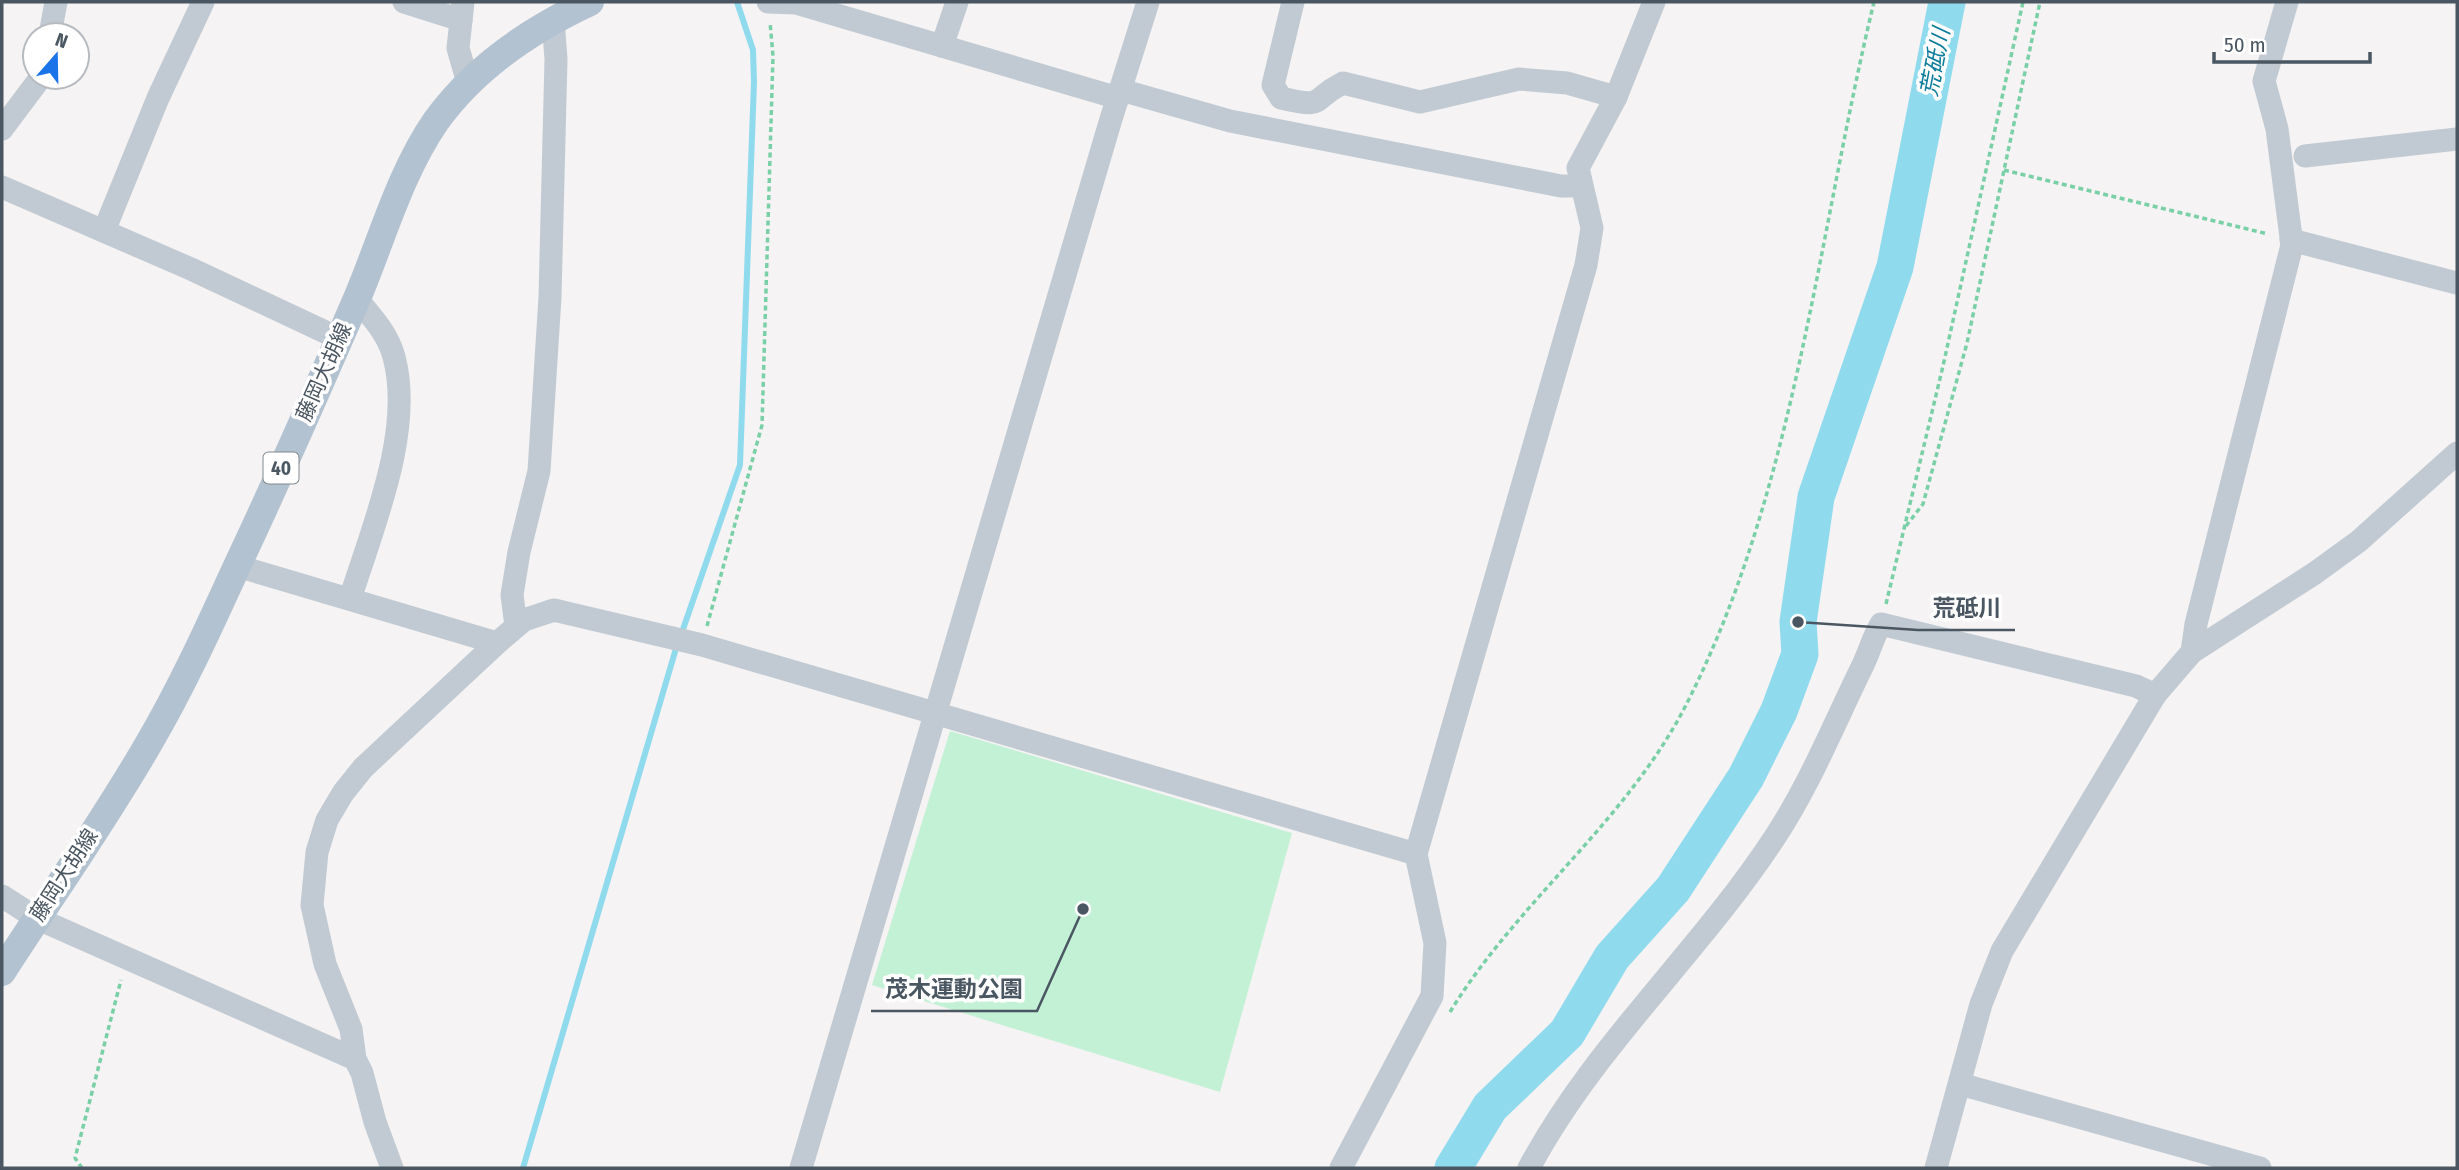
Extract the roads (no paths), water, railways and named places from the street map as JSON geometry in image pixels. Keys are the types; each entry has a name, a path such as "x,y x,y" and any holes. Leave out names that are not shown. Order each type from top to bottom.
{"main road":[{"name":"藤岡大胡線","path":"2,972 149,743 237,566 357,299 412,165 434,125 468,83 553,20 590,2"}],"street":[{"path":"53,21 56,2"},
{"path":"104,231 158,97 203,2"},
{"path":"404,2 462,11 458,48 468,83"},
{"path":"768,2 796,2 942,46 1230,121 1561,186 1580,186"},
{"path":"942,46 957,2"},
{"path":"801,1168 1148,2"},
{"path":"1293,2 1273,85 1281,98 1307,104 1317,103 1343,83 1420,102 1518,79 1567,83 1616,97"},
{"path":"1341,1168 1432,996 1435,943 1416,854 1586,265 1592,228 1580,186 1578,168 1616,97 1654,2"},
{"path":"2192,652 2196,624 2291,240 2277,129 2264,81 2287,2"},
{"path":"516,626 512,595 519,552 539,471 550,297 556,59 553,20"},
{"path":"2,129 30,91"},
{"path":"2305,156 2457,139"},
{"path":"2,187 338,338"},
{"path":"2291,240 2457,283"},
{"path":"350,599 383,493 398,424 400,391 394,356 382,328 357,299"},
{"path":"1936,1168 1981,1004 2002,951 2155,695 2192,652 2315,573 2359,541 2457,453"},
{"path":"237,566 497,643"},
{"path":"392,1168 355,1059 351,1029 325,964 312,905 317,852 327,820 343,793 363,768 516,626 524,620 554,610 702,645 937,716 1416,854"},
{"path":"1530,1168 1561,1116 1615,1040 1670,977 1776,836 1807,782 1881,624 2136,686 2155,695"},
{"path":"2,896 37,918 355,1059"},
{"path":"1960,1084 2260,1168"}],"waterway":[{"path":"681,635 740,465 754,82 753,50 737,2"},
{"name":"荒砥川","path":"1453,1168 1490,1107 1567,1033 1612,957 1673,889 1746,777 1779,711 1800,654 1798,622 1816,497 1895,267 1947,2"},
{"path":"523,1168 677,645"}],"place":[{"name":"荒砥川","path":"1798,622"},
{"name":"茂木運動公園","path":"1083,909"}]}
